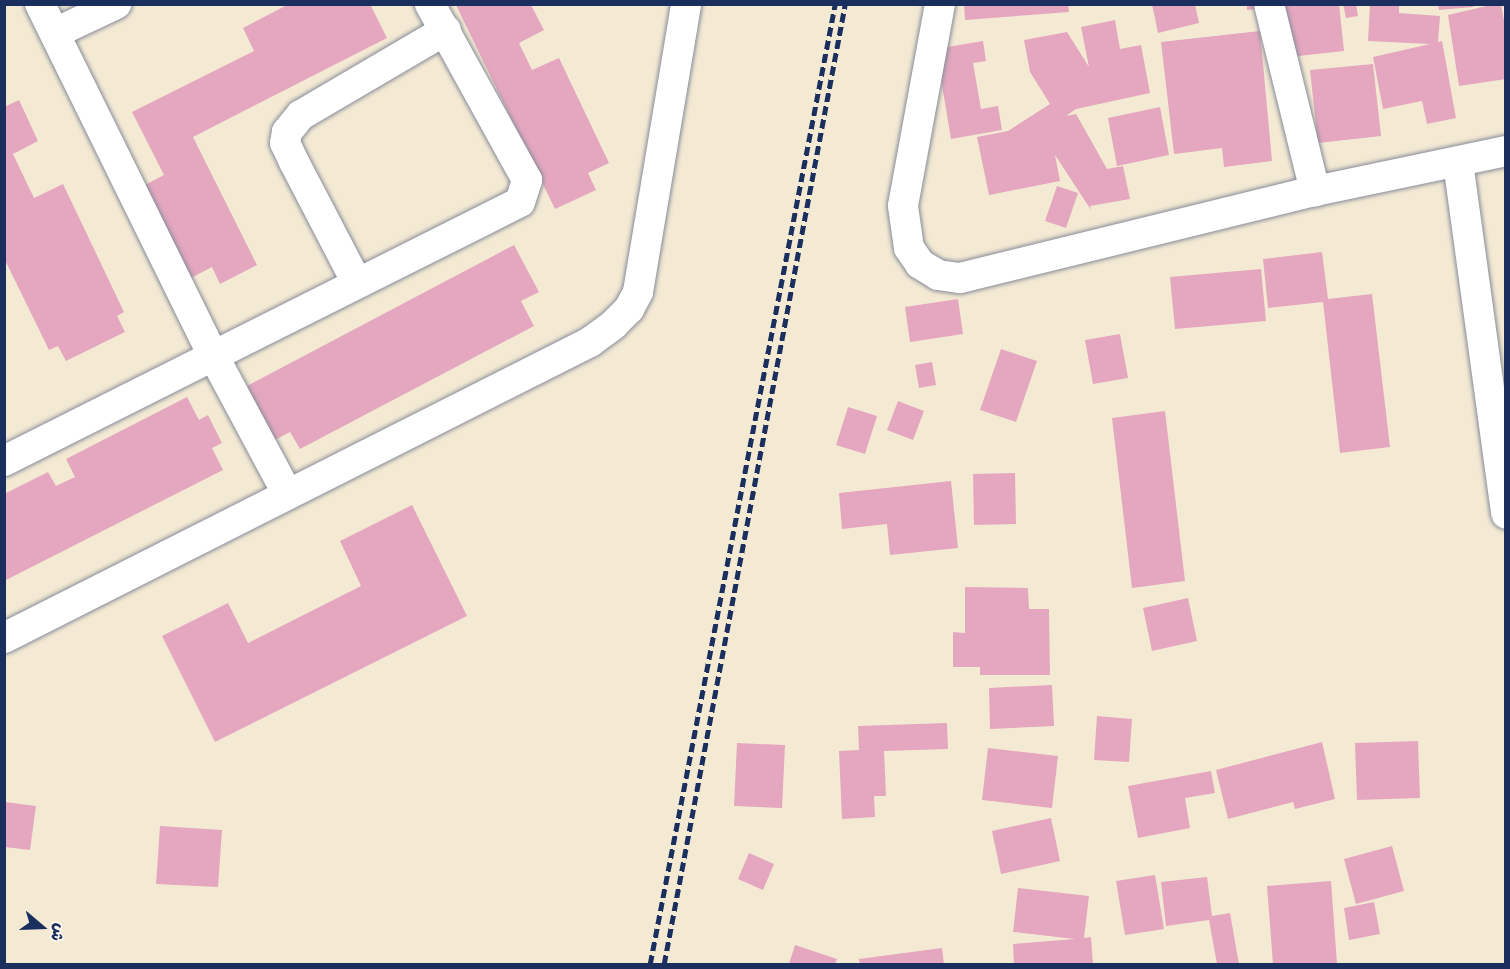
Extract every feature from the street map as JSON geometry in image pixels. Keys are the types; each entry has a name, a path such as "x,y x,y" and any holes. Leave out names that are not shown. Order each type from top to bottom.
{"street":[{"path":"40,4 213,355 287,493"},
{"path":"55,33 116,4"},
{"path":"4,461 356,281 520,202 527,180 430,4"},
{"path":"4,638 287,493 590,342 629,309 638,292 686,4"},
{"path":"940,4 903,206 909,248 931,271 960,278 1315,191 1506,151"},
{"path":"1269,4 1315,191"},
{"path":"356,281 285,143 287,132 301,115 446,30"},
{"path":"1458,162 1506,514"}],"building":[{"path":"289,4 370,4 387,38 193,137 257,265 220,284 212,267 191,278 145,185 164,175 132,112 254,51 243,28"},
{"path":"964,4 1068,4 1069,12 965,20"},
{"path":"1152,4 1195,4 1199,23 1158,33"},
{"path":"1247,4 1339,4 1344,51 1289,57 1282,6 1247,10"},
{"path":"1343,4 1356,4 1358,16 1346,18"},
{"path":"1370,4 1399,4 1399,13 1440,16 1438,42 1442,41 1456,118 1427,124 1422,101 1383,109 1373,57 1430,44 1368,41"},
{"path":"1438,4 1473,4 1473,7 1439,10"},
{"path":"1501,4 1506,32 1506,79 1459,86 1448,15"},
{"path":"456,5 531,5 544,30 519,43 532,70 559,58 609,163 588,173 596,190 555,209"},
{"path":"1115,20 1120,49 1141,45 1150,93 1076,109 1066,116 1076,114 1107,169 1123,166 1130,199 1090,206 1091,210 1055,155 1060,181 989,195 977,137 1008,131 1050,104 1030,72 1024,40 1067,32 1089,67 1081,27"},
{"path":"1260,31 1272,161 1224,167 1222,148 1174,154 1161,42"},
{"path":"983,41 986,61 973,63 981,109 998,106 1002,130 951,139 936,49"},
{"path":"1373,64 1381,136 1318,143 1310,70"},
{"path":"19,100 38,141 13,154 34,198 63,184 124,312 117,316 125,332 66,361 58,346 49,350 4,258 4,107"},
{"path":"1160,107 1169,155 1117,166 1108,118"},
{"path":"1057,186 1078,193 1066,228 1045,221"},
{"path":"514,245 539,292 521,301 534,326 300,449 290,432 273,441 245,387"},
{"path":"1322,252 1328,299 1372,294 1390,447 1340,453 1323,302 1268,308 1263,259"},
{"path":"1261,269 1266,321 1175,329 1170,277"},
{"path":"958,299 963,334 910,342 905,307"},
{"path":"1120,334 1128,378 1093,384 1085,340"},
{"path":"1001,349 1037,361 1016,422 980,410"},
{"path":"932,362 936,385 919,388 915,365"},
{"path":"187,397 199,420 208,415 222,443 212,448 223,470 4,581 4,494 48,472 56,486 75,477 66,459"},
{"path":"898,401 924,411 913,440 887,430"},
{"path":"848,407 877,416 865,454 836,445"},
{"path":"1165,411 1185,581 1132,588 1112,418"},
{"path":"1015,473 1016,524 974,525 973,474"},
{"path":"951,481 958,548 890,555 887,524 842,529 839,493"},
{"path":"412,505 467,616 215,742 162,636 228,603 248,643 361,586 340,541"},
{"path":"965,587 1028,588 1029,609 1049,609 1050,675 980,675 980,667 953,667 953,632 965,633"},
{"path":"1188,598 1197,641 1152,651 1143,608"},
{"path":"1052,685 1054,726 990,729 989,688"},
{"path":"1097,716 1132,719 1129,762 1094,760"},
{"path":"947,723 948,749 884,751 886,796 874,796 875,817 842,819 839,751 859,750 858,726"},
{"path":"1418,741 1420,798 1357,800 1355,743"},
{"path":"1322,742 1335,799 1295,809 1293,802 1228,819 1216,770"},
{"path":"737,743 785,745 782,808 734,806"},
{"path":"988,748 1058,756 1052,808 982,800"},
{"path":"1211,771 1215,793 1185,798 1190,828 1138,838 1128,786"},
{"path":"5,802 36,806 30,850 5,847"},
{"path":"1051,818 1060,861 1001,874 992,831"},
{"path":"160,826 222,830 218,887 156,884"},
{"path":"1392,846 1404,891 1356,904 1344,859"},
{"path":"749,853 774,864 763,890 738,879"},
{"path":"1155,875 1164,929 1125,935 1116,881"},
{"path":"1207,877 1212,916 1230,913 1239,964 1217,964 1209,920 1166,926 1161,882"},
{"path":"1331,881 1337,964 1273,964 1267,886"},
{"path":"1018,888 1089,896 1084,938 1091,937 1093,964 1014,964 1013,944 1075,939 1013,932"},
{"path":"1374,902 1380,934 1349,940 1344,908"},
{"path":"795,945 837,959 835,964 789,964"},
{"path":"942,948 944,964 860,964 859,959"}],"railway":[{"path":"650,964 835,4"},
{"path":"664,964 845,4"}]}
